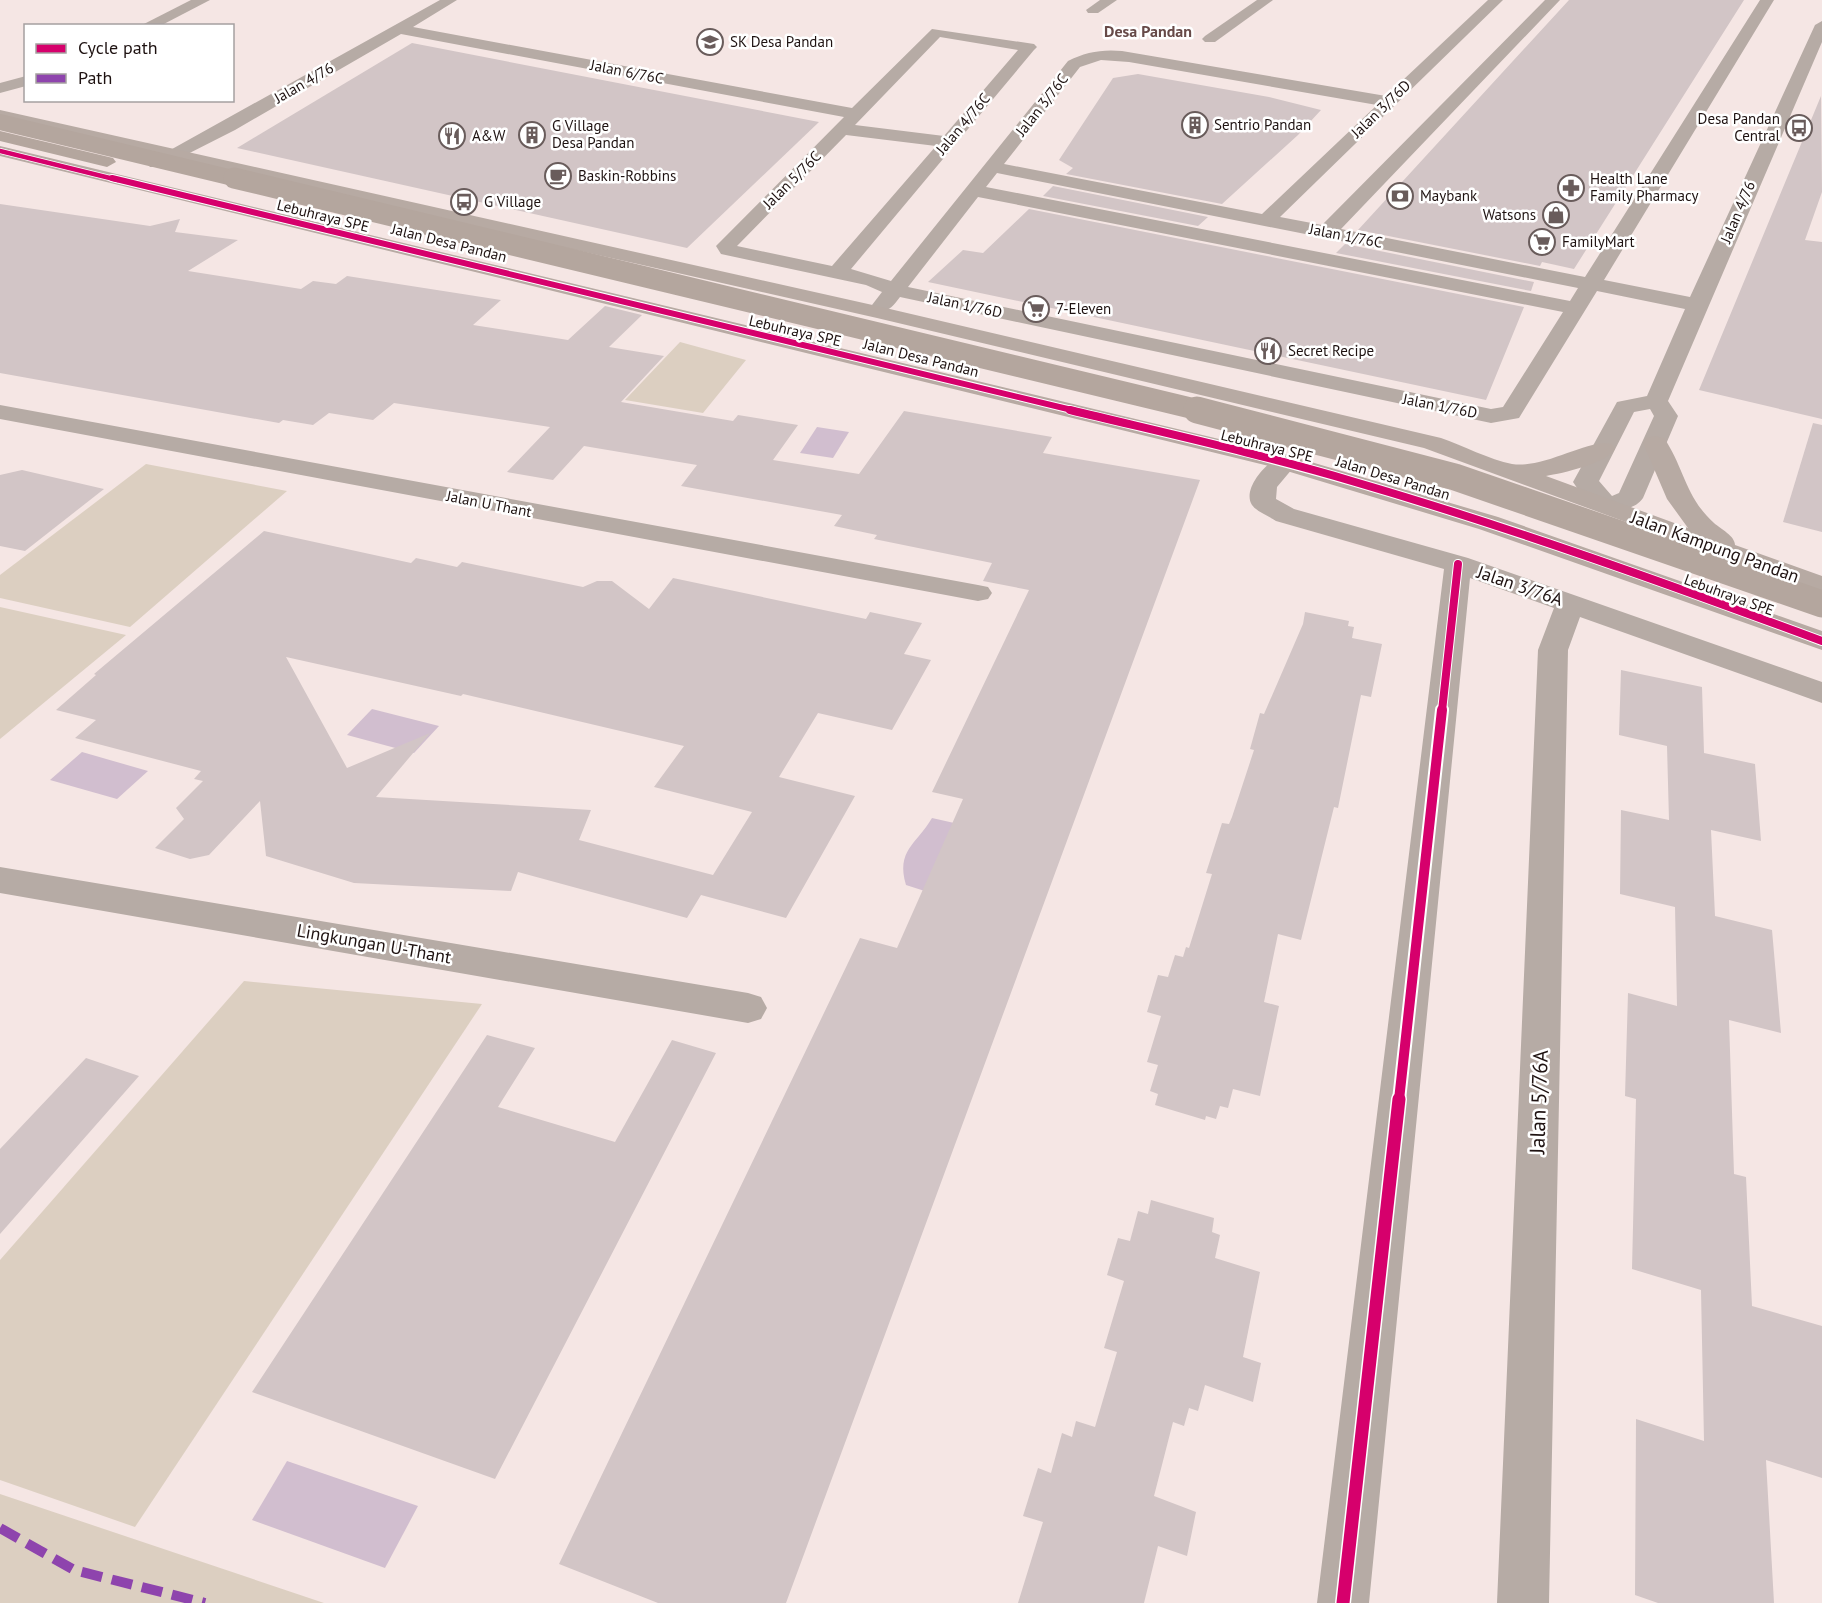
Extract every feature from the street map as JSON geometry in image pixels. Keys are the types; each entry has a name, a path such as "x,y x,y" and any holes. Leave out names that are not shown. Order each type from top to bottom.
{"highway":[{"name":"Lebuhraya SPE","path":"0,124 1110,387 1333,444 1455,477 1822,604"},
{"name":"Lebuhraya SPE","path":"0,136 1321,459 1450,498 1822,626"}],"street":[{"path":"151,24 203,0"},
{"name":"Jalan 4/76","path":"147,168 178,153 450,0"},
{"path":"1093,10 1110,0"},
{"path":"1210,39 1266,0"},
{"name":"Jalan 3/76D","path":"1266,220 1496,0"},
{"path":"1327,232 1553,0"},
{"name":"Jalan 1/76D","path":"895,290 1467,413 1491,416 1511,413 1767,0"},
{"name":"Jalan 4/76","path":"1656,401 1758,165 1818,42 1822,25"},
{"name":"Jalan 6/76C","path":"399,29 856,114"},
{"name":"Jalan 5/76C","path":"837,273 736,253 726,246 937,32"},
{"name":"Jalan 4/76C","path":"837,273 1029,46 937,32"},
{"name":"Jalan 3/76C","path":"878,312 1074,64 1099,54 1129,57 1389,102"},
{"path":"0,88 24,82"},
{"name":"Jalan Desa Pandan","path":"0,115 178,153 554,242 878,312 1432,444 1500,466 1608,507"},
{"name":"Jalan Desa Pandan","path":"0,124 147,168 1362,455 1504,487 1608,507"},
{"path":"842,129 948,142"},
{"path":"11,154 109,173 147,168"},
{"name":"Jalan Desa Pandan","path":"11,154 1285,462 1370,485 1690,592 1822,641"},
{"name":"Jalan 1/76C","path":"994,167 1698,305"},
{"path":"147,168 136,174 139,178 198,193 247,210"},
{"name":"Jalan 1/76C","path":"975,191 1575,308"},
{"path":"837,273 872,280 895,290"},
{"path":"1370,485 1530,517 1571,518 1608,507 1630,498 1666,416 1656,401 1625,407 1586,482 1608,507 1605,527 1620,542 1641,556 1822,626"},
{"name":"Jalan U Thant","path":"0,412 797,562 978,593"},
{"path":"1655,443 1675,495 1704,531 1743,557"},
{"path":"1500,466 1540,471 1567,466 1603,449"},
{"name":"Jalan 3/76A","path":"1285,462 1264,486 1263,502 1285,515 1458,564 1822,693"},
{"name":"Jalan Kampung Pandan","path":"1608,507 1822,586"},
{"path":"1343,1603 1458,564"},
{"name":"Jalan 5/76A","path":"1523,1603 1553,650 1570,604"},
{"name":"Lingkungan U-Thant","path":"0,880 748,1008"}],"shaded area":[{"path":"680,342 746,360 703,413 625,400"},
{"path":"817,427 849,432 833,458 800,453"},
{"path":"146,464 287,491 130,627 0,598 0,575"},
{"path":"0,607 126,635 0,739"},
{"path":"372,709 439,726 414,753 347,735"},
{"path":"82,752 148,771 117,799 50,780"},
{"path":"932,818 963,825 934,894 906,885 904,873 909,848"},
{"path":"244,981 482,1004 135,1527 0,1480 0,1260"},
{"path":"287,1461 418,1506 385,1568 252,1520"},
{"path":"0,1494 324,1603 0,1603"}],"building":[{"path":"1569,0 1744,0 1574,269 1542,262 1540,266 1358,230"},
{"name":"G Village Desa Pandan","path":"412,43 819,122 687,248 237,148"},
{"name":"Sentrio Pandan","path":"1138,74 1269,97 1321,110 1298,135 1222,204 1066,174 1073,168 1059,160 1113,78"},
{"path":"1821,96 1822,192 1805,240 1822,242 1822,419 1699,390"},
{"path":"1053,186 1208,217 1198,226 1043,196"},
{"path":"0,204 150,226 180,219 175,232 238,240 188,271 301,289 313,281 336,284 347,276 501,300 473,325 568,340 605,306 642,315 609,347 664,356 621,402 733,421 738,415 798,425 773,460 859,474 904,411 1052,437 1043,453 1200,480 786,1603 658,1603 559,1564 860,938 897,948 963,799 932,792 1029,590 983,581 992,563 874,539 877,535 834,526 842,515 681,486 697,465 584,446 553,480 507,472 550,427 394,403 373,420 329,413 313,425 283,420 279,423 0,373"},
{"path":"1029,209 1524,307 1486,400 928,282 963,250 983,253"},
{"path":"1345,244 1534,282 1531,291 1336,253"},
{"path":"1813,423 1822,425 1822,532 1783,522"},
{"path":"22,470 104,489 25,551 0,546 0,475"},
{"path":"264,531 411,563 416,558 457,567 462,562 583,587 597,581 612,581 649,609 673,578 866,619 870,612 922,623 904,654 931,660 892,730 818,713 779,777 855,796 786,918 701,895 687,918 518,872 511,891 354,883 266,856 260,801 209,855 190,859 155,848 184,819 176,808 203,781 194,779 201,771 75,738 96,720 56,710 96,675 94,674","holes":["286,657 461,696 463,694 684,746 654,787 752,812 713,875 579,840 591,810 376,797 430,733 347,768"]},
{"path":"1305,612 1349,621 1348,626 1354,627 1352,638 1382,644 1371,697 1361,695 1338,808 1334,807 1301,940 1278,934 1264,1002 1279,1006 1260,1096 1233,1089 1228,1108 1220,1106 1216,1119 1206,1116 1205,1120 1155,1105 1158,1094 1150,1091 1158,1065 1147,1062 1161,1016 1147,1012 1158,975 1168,977 1175,955 1183,957 1186,947 1189,948 1212,874 1206,873 1222,823 1229,824 1232,817 1254,750 1250,749 1260,713 1264,714 1303,624"},
{"path":"1621,670 1702,687 1704,753 1755,764 1761,841 1711,830 1715,916 1772,930 1781,1033 1729,1020 1734,1174 1746,1177 1752,1306 1822,1326 1822,1478 1766,1460 1774,1603 1658,1603 1635,1595 1636,1419 1704,1441 1701,1290 1632,1269 1636,1099 1625,1096 1628,993 1677,1006 1675,907 1620,894 1621,810 1669,820 1667,746 1619,735"},
{"path":"487,1035 535,1048 498,1107 615,1142 672,1040 716,1053 495,1479 252,1392"},
{"path":"86,1058 139,1076 0,1234 0,1149"},
{"path":"1151,1200 1214,1218 1212,1232 1220,1235 1215,1258 1260,1272 1243,1357 1261,1363 1253,1402 1205,1385 1198,1411 1189,1408 1184,1426 1173,1422 1154,1496 1196,1512 1187,1556 1158,1546 1144,1603 1018,1603 1043,1522 1023,1516 1038,1468 1051,1473 1062,1433 1072,1437 1076,1421 1095,1427 1117,1352 1104,1348 1124,1281 1107,1275 1118,1238 1130,1241 1138,1211 1148,1214"}],"marked path":[{"path":"0,1528 74,1570 205,1603"}],"cycle path":[{"path":"0,151 1285,462 1488,523 1822,641"},
{"path":"1343,1603 1458,564"}],"place":[{"name":"SK Desa Pandan","path":"710,42"},
{"name":"Sentrio Pandan","path":"1195,125"},
{"name":"Desa Pandan Central","path":"1799,128"},
{"name":"G Village Desa Pandan","path":"532,135"},
{"name":"A&W","path":"452,136"},
{"name":"Baskin-Robbins","path":"558,176"},
{"name":"Health Lane Family Pharmacy","path":"1571,188"},
{"name":"Maybank","path":"1400,196"},
{"name":"G Village","path":"464,202"},
{"name":"Watsons","path":"1556,215"},
{"name":"FamilyMart","path":"1542,242"},
{"name":"7-Eleven","path":"1036,309"},
{"name":"Secret Recipe","path":"1268,351"}],"district":[{"name":"Desa Pandan","path":"1148,31"}]}
